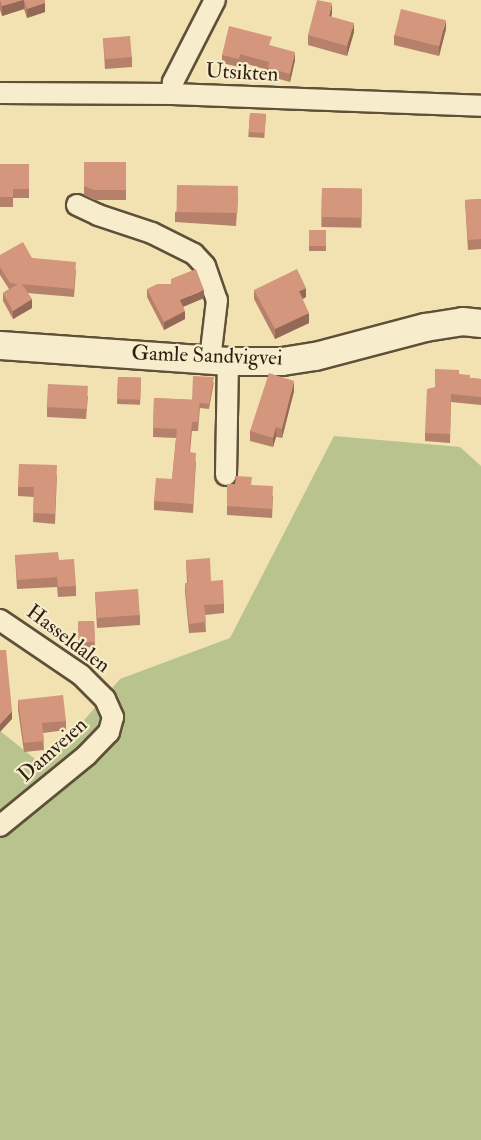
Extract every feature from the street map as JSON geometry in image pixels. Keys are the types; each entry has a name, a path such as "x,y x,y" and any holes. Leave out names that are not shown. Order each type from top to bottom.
{"street":[{"path":"172,94 173,82 216,0"},
{"name":"Utsikten","path":"0,93 172,94 481,106"},
{"path":"77,205 98,215 152,233 194,254 205,266 217,300 226,475"},
{"name":"Gamle Sandvigvei","path":"0,345 219,361 282,361 315,356 425,327 462,321 481,323"},
{"name":"Hasseldalen","path":"0,620 60,659 105,699"},
{"name":"Damveien","path":"0,826 57,782 109,732 113,717 105,699"}],"green space":[{"path":"334,436 460,447 481,466 481,1140 0,1140 0,731 44,766 120,679 230,638"}],"building":[{"path":"0,0 23,0 2,6"},
{"path":"24,0 45,0 45,3 27,9"},
{"path":"317,0 332,3 329,16 354,23 347,46 308,35"},
{"path":"401,9 446,20 439,46 394,35"},
{"path":"229,26 272,37 269,45 295,52 290,74 268,68 269,62 240,54 239,59 222,55"},
{"path":"130,36 132,57 105,59 103,38"},
{"path":"250,113 266,114 265,133 249,132"},
{"path":"84,162 126,162 126,190 94,190 84,186"},
{"path":"0,164 29,164 29,189 13,189 13,197 0,197"},
{"path":"177,185 238,186 238,213 177,212"},
{"path":"322,188 362,189 361,218 321,217"},
{"path":"481,199 481,239 468,240 465,200"},
{"path":"309,230 326,230 326,246 309,246"},
{"path":"23,242 32,258 76,262 74,289 22,284 32,299 13,311 3,293 18,284 10,283 0,267 0,255"},
{"path":"196,269 204,290 180,300 185,311 164,322 147,289 157,284 171,284 171,279"},
{"path":"297,269 306,288 299,291 309,313 275,329 254,290"},
{"path":"435,369 459,370 459,374 481,379 481,397 451,394 450,434 425,433 427,389 435,387"},
{"path":"269,373 294,381 282,429 276,427 273,438 250,431"},
{"path":"193,376 214,377 209,404 200,403 200,400 192,400"},
{"path":"118,377 141,378 140,400 117,399"},
{"path":"48,384 88,386 87,409 47,407"},
{"path":"154,398 200,400 198,422 192,422 189,452 196,453 193,504 154,501 156,478 172,479 177,429 153,428"},
{"path":"19,464 57,465 55,514 33,513 34,487 18,487"},
{"path":"236,476 252,477 251,485 273,486 272,509 227,506 227,484 235,484"},
{"path":"58,552 59,560 74,559 76,586 58,587 57,577 17,580 15,555"},
{"path":"210,558 211,581 223,580 224,604 204,605 206,622 189,624 185,583 188,583 186,560"},
{"path":"138,589 140,615 97,618 95,592"},
{"path":"94,621 95,642 79,643 78,622"},
{"path":"0,650 6,650 12,711 0,724"},
{"path":"63,695 66,721 42,723 44,741 24,743 18,700"}]}
